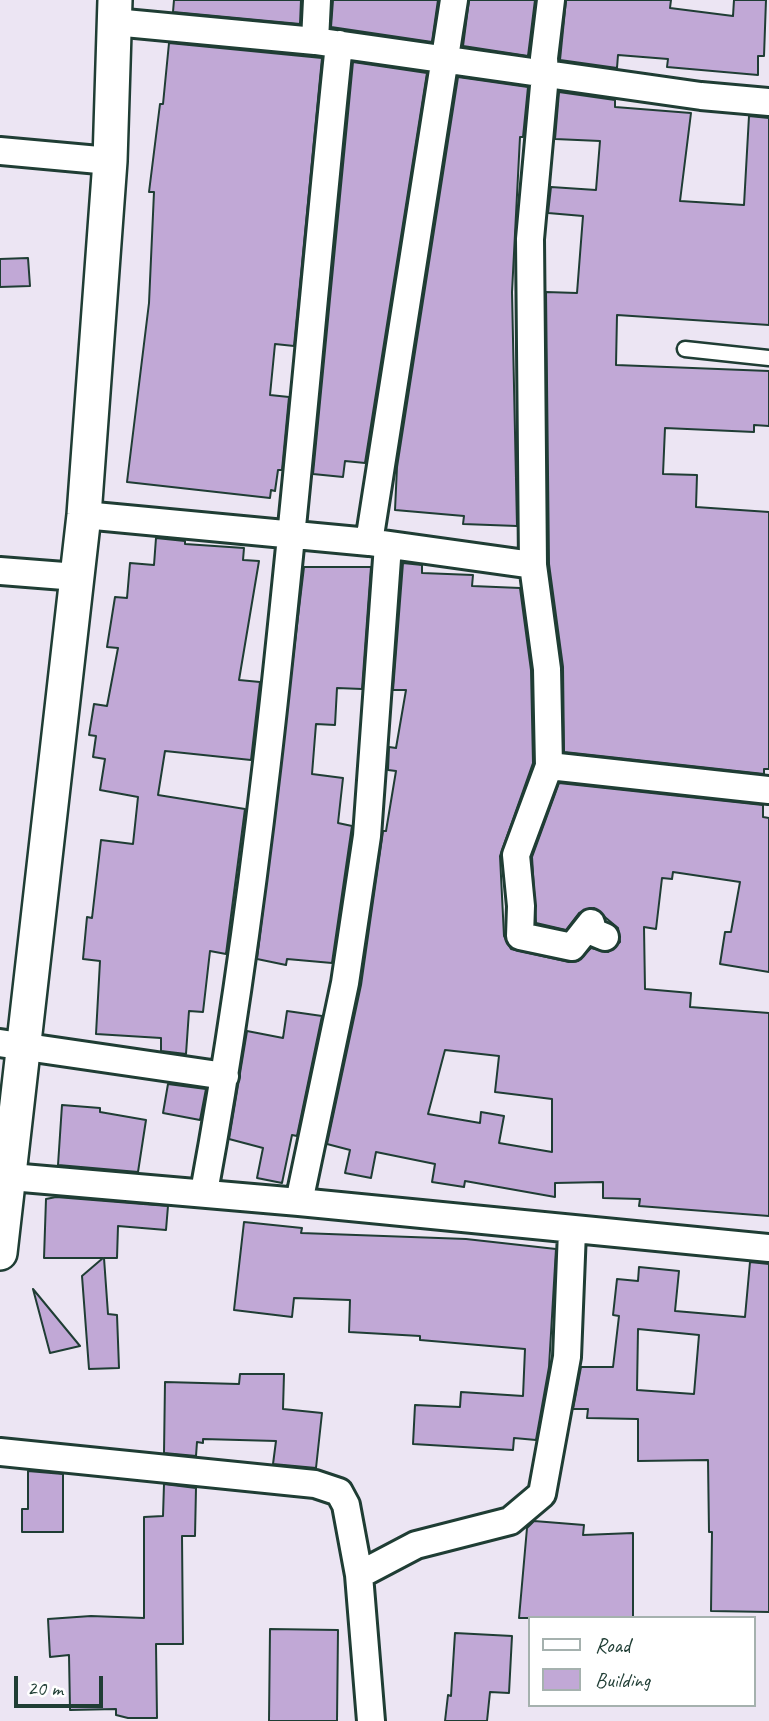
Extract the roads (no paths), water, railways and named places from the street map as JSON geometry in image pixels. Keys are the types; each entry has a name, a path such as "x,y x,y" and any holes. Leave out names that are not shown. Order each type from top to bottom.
{"street":[{"path":"204,1192 225,1076 266,776 292,536 327,42 317,0"},
{"path":"299,1202 345,984 368,836 378,544 454,0"},
{"path":"551,0 530,239 533,565 547,669 549,766 516,855 521,906 520,936 572,947 591,923 593,932 605,937"},
{"path":"0,1252 11,1177 12,1045 77,577 83,515 110,161 115,11 545,75 769,103"},
{"path":"0,151 110,161"},
{"path":"83,515 378,544 533,565"},
{"path":"0,571 77,577"},
{"path":"549,766 769,790"},
{"path":"12,1045 225,1076"},
{"path":"11,1177 204,1192 572,1231 769,1248"},
{"path":"359,1576 416,1545 510,1521 542,1494 567,1357 572,1231"},
{"path":"0,1452 316,1484 340,1492 346,1505 359,1576 370,1721"}],"lane":[{"path":"685,349 769,358"}]}
